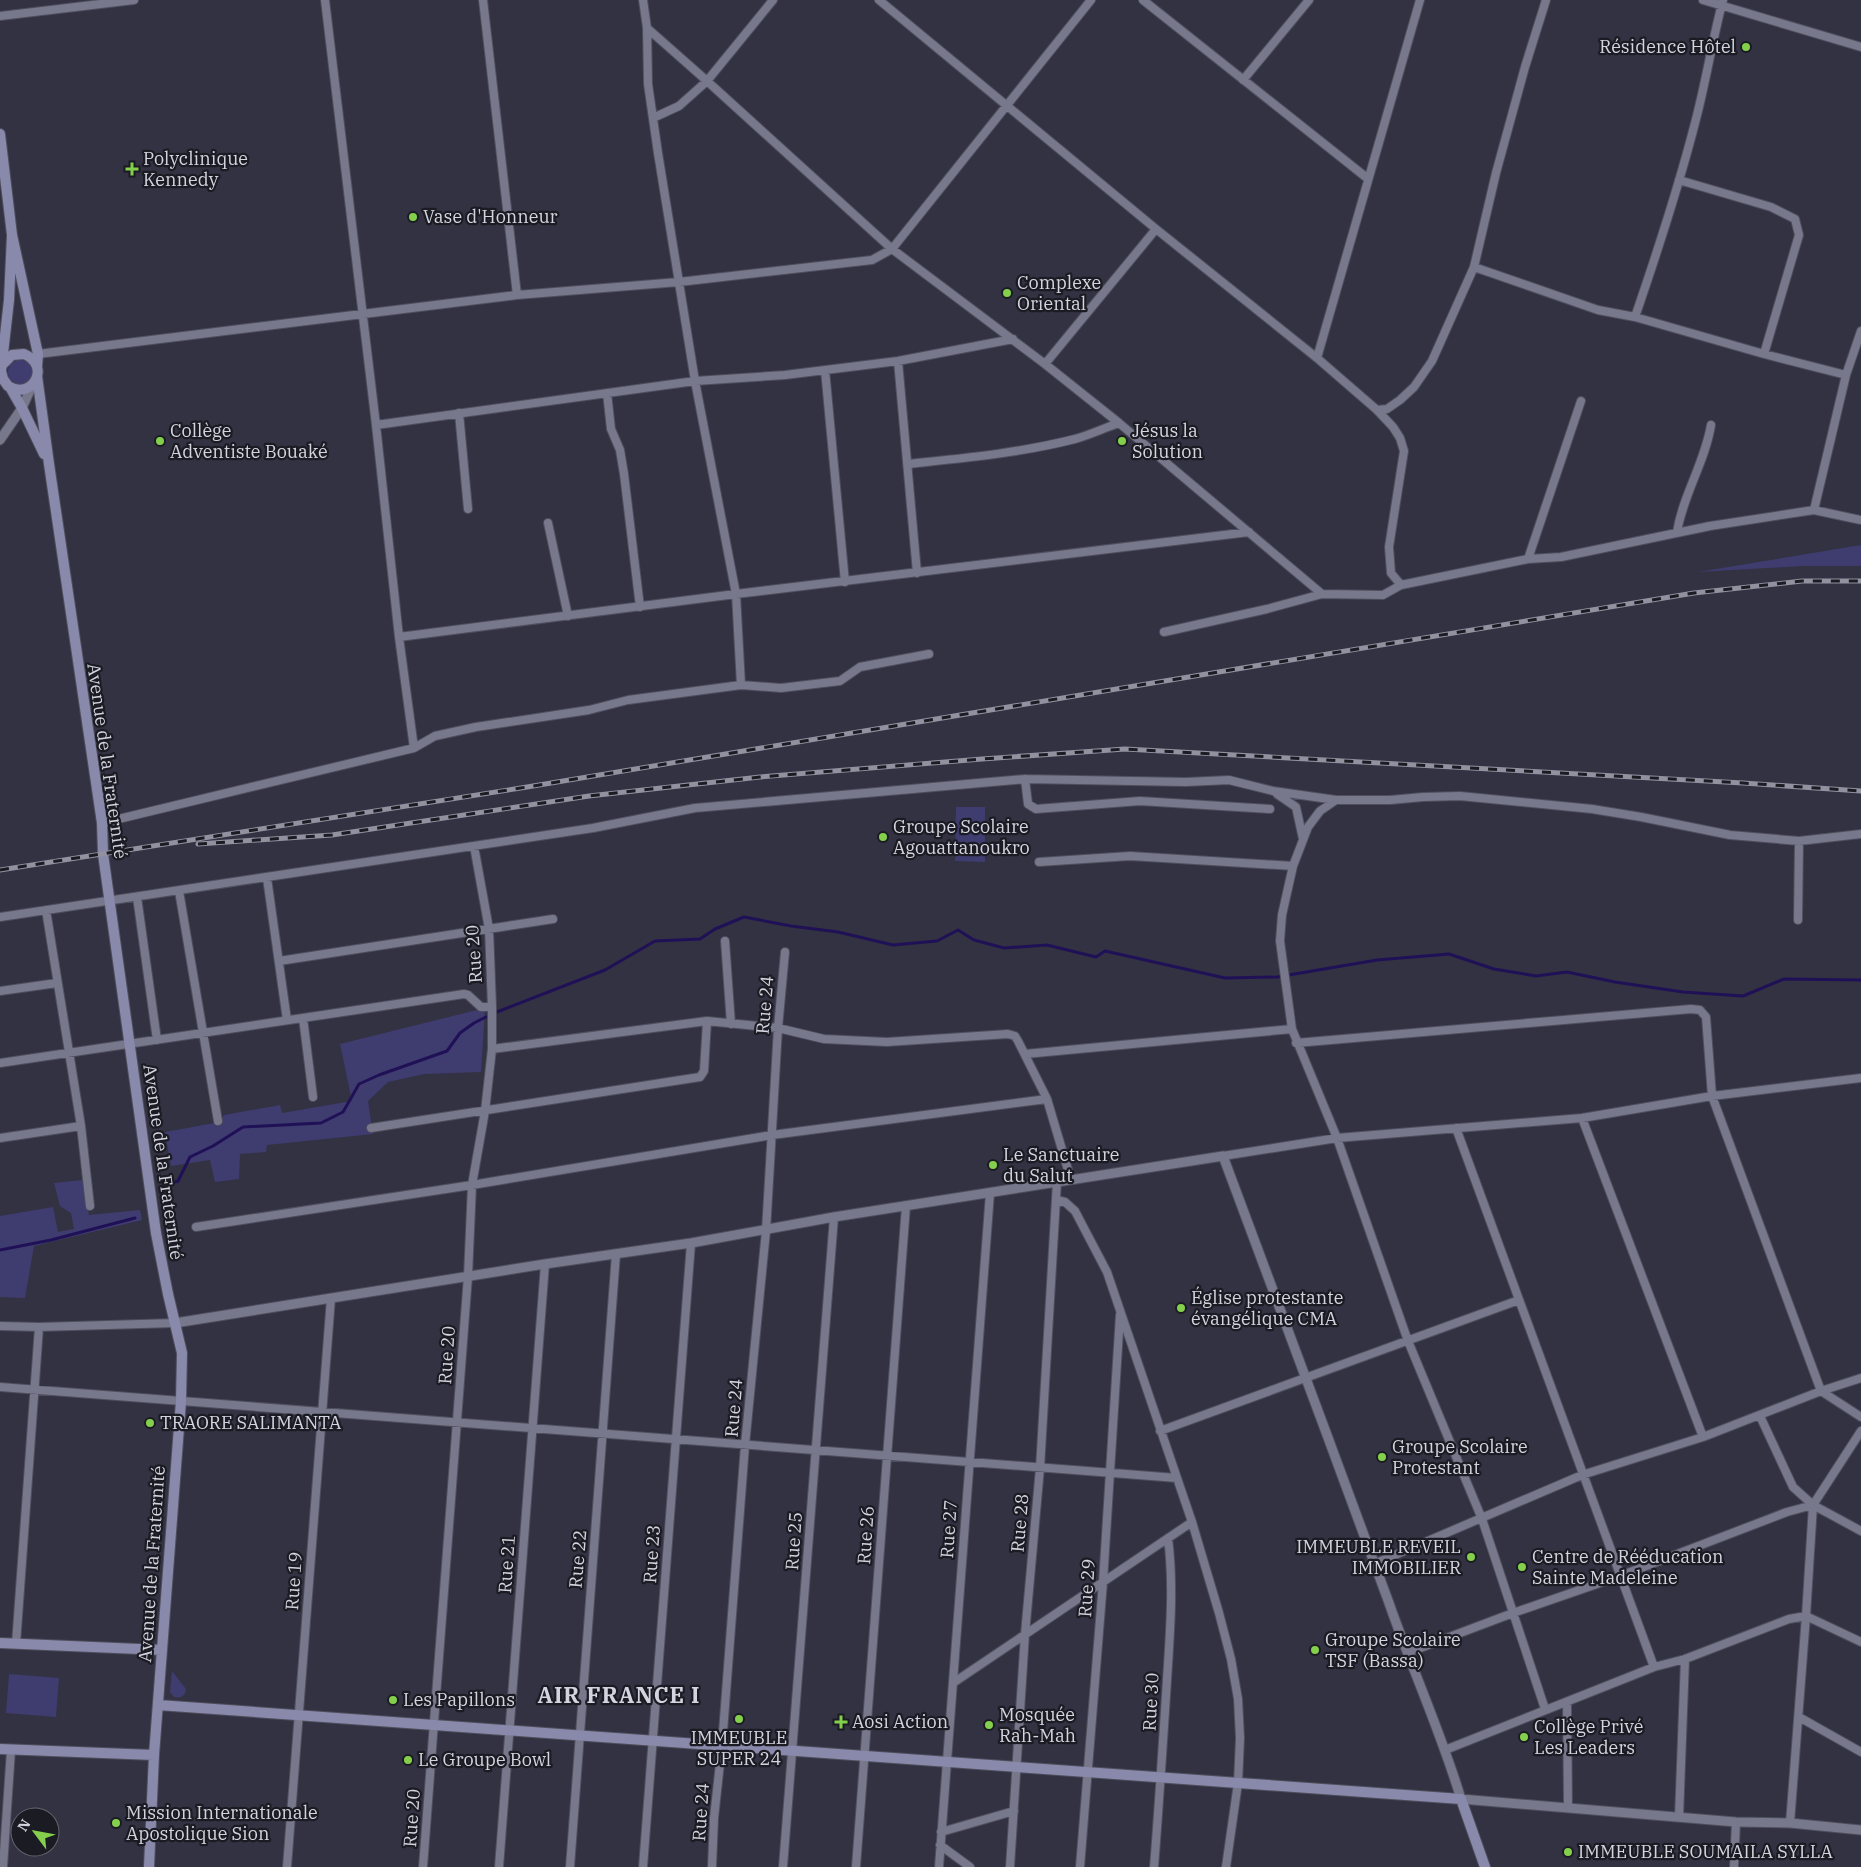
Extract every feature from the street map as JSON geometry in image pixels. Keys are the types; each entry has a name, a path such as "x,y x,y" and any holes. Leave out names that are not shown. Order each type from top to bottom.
{"main road":[{"name":"Avenue de la Fraternité","path":"0,134 12,235 38,354 36,376 102,822 103,854 156,1233 182,1353 181,1401 154,1756 149,1867"},
{"name":"Avenue de la Fraternité","path":"1,369 12,235"},
{"path":"18,353 30,356 36,376 25,389 14,389 3,379 1,369 12,355 18,353"},
{"name":"Avenue de la Fraternité","path":"10,387 49,464"},
{"path":"0,1643 162,1650"},
{"path":"158,1704 1461,1799 1485,1867"},
{"path":"0,1749 154,1756"}],"street":[{"path":"0,16 134,0"},
{"path":"325,0 376,425 399,637 414,748"},
{"path":"483,0 517,295"},
{"path":"643,0 647,28 648,84 678,282 736,594 741,685"},
{"path":"653,118 679,106 694,94 707,81 773,0"},
{"path":"879,0 1156,229 1317,358 1377,410 1393,427 1400,438 1404,451 1389,547 1391,572 1401,585"},
{"path":"38,354 517,295 678,282 872,260 892,249 1091,0"},
{"path":"1143,0 1367,178"},
{"path":"1243,80 1309,0"},
{"path":"1317,358 1367,178 1420,0"},
{"path":"1377,410 1387,409 1400,400 1414,386 1432,361 1474,267 1496,173 1546,0"},
{"path":"1703,0 1722,3 1861,47"},
{"path":"1635,317 1667,224 1695,122 1722,3"},
{"path":"647,28 892,249 1013,339 1119,423 1322,594"},
{"path":"1679,180 1771,207 1795,219 1798,234 1764,354"},
{"path":"1045,364 1156,229"},
{"path":"1474,267 1598,310 1635,317 1846,375"},
{"path":"1814,510 1846,375 1861,331"},
{"path":"376,425 695,381 785,375 898,361 1013,339"},
{"path":"898,361 917,573"},
{"path":"825,370 845,582"},
{"path":"0,440 22,408 36,376"},
{"path":"608,393 611,429 620,450 624,474 640,608"},
{"path":"1528,559 1581,401"},
{"path":"459,413 468,509"},
{"path":"908,464 972,458 1033,449 1078,438 1119,423"},
{"path":"1677,532 1680,513 1694,479 1711,425"},
{"path":"1164,632 1267,609 1322,594 1383,596 1401,585 1528,559 1561,557 1677,532 1814,510 1861,520"},
{"path":"548,523 568,616"},
{"path":"399,637 1249,532"},
{"path":"102,822 414,748 435,736 476,727 588,710 628,700 741,685 781,688 840,680 860,667 930,654"},
{"path":"1025,779 1028,804 1036,809 1140,801 1270,809"},
{"path":"0,917 593,828 695,808 1025,779 1186,782 1229,780 1273,792 1336,800 1390,800 1460,796 1592,809 1641,816 1730,835 1799,841 1861,834"},
{"path":"1273,792 1296,808 1303,839"},
{"path":"1336,800 1320,810 1308,827 1293,866 1282,916 1280,941 1292,1029 1296,1043 1337,1138 1408,1341 1482,1519 1545,1710"},
{"path":"1798,920 1799,841"},
{"name":"Rue 20","path":"423,1867 468,1276 472,1185 485,1111 492,1049 489,929 474,846"},
{"path":"1039,862 1130,856 1293,866"},
{"path":"267,878 287,1020"},
{"path":"179,891 218,1121"},
{"path":"137,897 157,1040"},
{"path":"46,910 81,1126 90,1206"},
{"path":"279,961 553,919"},
{"path":"725,941 731,1024"},
{"name":"Rue 24","path":"712,1867 714,1818 722,1745 745,1445 766,1231 778,1028 785,952"},
{"path":"0,991 58,983"},
{"path":"0,1063 464,994 481,1007 492,1007"},
{"path":"1296,1043 1695,1008 1700,1010 1706,1017 1712,1096 1822,1391 1861,1417"},
{"path":"303,1018 312,1098"},
{"path":"371,1128 700,1077 704,1071 707,1022"},
{"path":"492,1049 707,1022 778,1028 824,1040 887,1042 1008,1034 1014,1036 1025,1054 1047,1099 1071,1180"},
{"path":"1025,1054 1292,1029"},
{"path":"0,1326 39,1327 175,1323 545,1264 691,1243 906,1206 1337,1138 1582,1118 1712,1096 1861,1078"},
{"path":"196,1227 472,1185 772,1135 1047,1099"},
{"path":"1582,1118 1703,1437"},
{"path":"0,1138 81,1126"},
{"path":"1456,1128 1654,1667"},
{"path":"1223,1156 1307,1377 1407,1653 1446,1750 1461,1799 1736,1822 1790,1823 1861,1830"},
{"name":"Rue 28","path":"1010,1867 1025,1634 1040,1468 1057,1182"},
{"name":"Rue 27","path":"939,1867 990,1193"},
{"path":"1056,1200 1066,1202 1075,1211 1107,1272 1192,1522 1219,1613 1238,1699 1240,1738 1238,1783 1226,1867"},
{"name":"Rue 26","path":"856,1867 906,1206"},
{"name":"Rue 25","path":"783,1867 834,1218"},
{"name":"Rue 23","path":"643,1867 691,1243"},
{"name":"Rue 22","path":"570,1867 616,1254"},
{"name":"Rue 21","path":"499,1867 545,1264"},
{"name":"Rue 19","path":"287,1867 331,1298"},
{"path":"1160,1431 1519,1300"},
{"name":"Rue 29","path":"1080,1867 1103,1582 1120,1311"},
{"path":"16,1644 39,1327"},
{"path":"1374,1564 1582,1475 1703,1437 1861,1378"},
{"path":"0,1387 1177,1478"},
{"path":"1760,1416 1793,1487 1813,1505 1861,1531"},
{"path":"1790,1823 1813,1505 1861,1431"},
{"path":"1407,1653 1513,1613 1620,1576 1787,1512 1813,1505"},
{"path":"953,1683 1192,1522"},
{"name":"Rue 30","path":"1154,1867 1161,1777 1172,1566 1168,1538"},
{"path":"1446,1750 1654,1667 1685,1659 1789,1619 1806,1616 1861,1642"},
{"path":"1679,1817 1685,1659"},
{"path":"1566,1703 1568,1807"},
{"path":"1799,1717 1861,1752"},
{"path":"3,1867 11,1750"},
{"path":"942,1832 1014,1811"},
{"path":"1734,1867 1736,1822"},
{"path":"940,1845 970,1867"}],"shaded area":[{"path":"20,360 28,364 32,372 28,380 20,384 12,380 8,372 12,364"},
{"path":"1861,545 1861,566 1802,566 1698,572"},
{"path":"956,807 985,807 985,862 955,861"},
{"path":"485,1008 481,1072 424,1074 388,1082 368,1101 373,1134 267,1145 266,1152 240,1154 239,1179 215,1182 210,1160 171,1166 165,1132 220,1122 224,1115 280,1105 282,1113 352,1101 340,1044"},
{"path":"82,1180 89,1215 140,1210 142,1220 34,1246 25,1298 0,1297 0,1216 53,1207 58,1232 74,1229 71,1213 60,1206 54,1183"},
{"path":"172,1671 186,1689 181,1697 174,1697 170,1692"},
{"path":"9,1674 59,1678 56,1717 6,1713"}],"waterway":[{"path":"497,1012 605,970 655,941 700,939 715,929 744,917 838,932 893,945 937,941 958,930 974,940 1004,948 1047,945 1096,957 1105,951 1225,978 1277,977 1377,960 1449,954 1494,969 1536,976 1567,972 1615,982 1683,992 1743,996 1784,979 1861,980"},
{"path":"169,1184 178,1181 190,1157 213,1146 243,1127 321,1123 343,1112 359,1084 447,1051 460,1033 486,1017"},
{"path":"0,1250 51,1240 135,1218"}],"railway":[{"path":"0,870 527,787 1694,593 1802,581 1861,581"},
{"path":"198,844 332,835 589,796 760,777 1125,749 1861,791"}],"place":[{"name":"Résidence Hôtel","path":"1746,47"},
{"name":"Polyclinique Kennedy","path":"132,169"},
{"name":"Vase d'Honneur","path":"413,217"},
{"name":"Complexe Oriental","path":"1007,293"},
{"name":"Collège Adventiste Bouaké","path":"160,441"},
{"name":"Jésus la Solution","path":"1122,441"},
{"name":"Groupe Scolaire Agouattanoukro","path":"883,837"},
{"name":"Le Sanctuaire du Salut","path":"993,1165"},
{"name":"Église protestante évangélique CMA","path":"1181,1308"},
{"name":"TRAORE SALIMANTA","path":"150,1423"},
{"name":"Groupe Scolaire Protestant","path":"1382,1457"},
{"name":"IMMEUBLE REVEIL IMMOBILIER","path":"1471,1557"},
{"name":"Centre de Rééducation Sainte Madeleine","path":"1522,1567"},
{"name":"Groupe Scolaire TSF (Bassa)","path":"1315,1650"},
{"name":"Les Papillons","path":"393,1700"},
{"name":"IMMEUBLE SUPER 24","path":"739,1719"},
{"name":"Aosi Action","path":"841,1722"},
{"name":"Mosquée Rah-Mah","path":"989,1725"},
{"name":"Collège Privé Les Leaders","path":"1524,1737"},
{"name":"Le Groupe Bowl","path":"408,1760"},
{"name":"Mission Internationale Apostolique Sion","path":"116,1823"},
{"name":"IMMEUBLE SOUMAILA SYLLA","path":"1568,1852"}],"district":[{"name":"AIR FRANCE I","path":"619,1695"}]}
